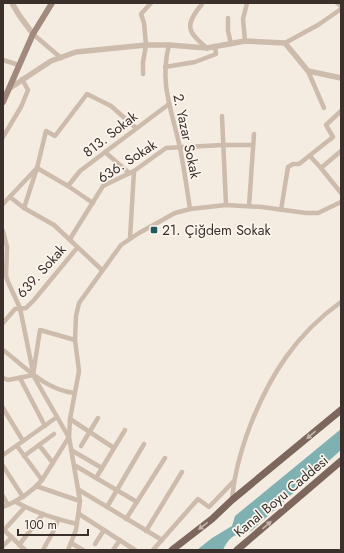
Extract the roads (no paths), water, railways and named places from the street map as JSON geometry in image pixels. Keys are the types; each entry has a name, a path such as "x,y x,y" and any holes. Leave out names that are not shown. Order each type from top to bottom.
{"main road":[{"path":"3,102 33,34 52,3"},
{"path":"3,90 10,88"},
{"path":"172,550 212,519 232,500 341,410"},
{"name":"Kanal Boyu Caddesi","path":"237,550 341,461"}],"street":[{"path":"12,3 33,34 61,58"},
{"path":"144,74 143,62 146,45 144,23 141,14 151,3"},
{"path":"245,41 243,19 247,3"},
{"path":"337,3 341,6"},
{"path":"202,4 194,13 190,23 190,31 195,38 207,48"},
{"path":"10,88 51,61 76,52 146,45 207,48 245,41 285,43 318,25 341,9"},
{"path":"228,18 228,32 231,44"},
{"path":"285,43 308,71 324,108"},
{"name":"2. Yazar Sokak","path":"169,45 165,67 165,82 180,147 190,209"},
{"path":"165,67 195,62 216,54 214,46"},
{"path":"3,60 19,65"},
{"path":"308,71 341,78"},
{"path":"3,137 21,107 28,90 22,79"},
{"path":"24,208 37,168 46,131 55,136 87,94 111,106 136,128"},
{"name":"813. Sokak","path":"68,186 80,171 169,104"},
{"path":"281,210 288,167 293,164 299,164 333,136 326,125 341,111"},
{"path":"222,116 226,205"},
{"path":"249,206 254,134"},
{"name":"636. Sokak","path":"70,239 103,186 134,171 166,148 253,145"},
{"path":"321,168 341,151"},
{"path":"105,152 129,173"},
{"path":"310,156 341,193"},
{"path":"37,168 93,203"},
{"path":"3,204 37,168"},
{"path":"130,238 134,171"},
{"path":"10,197 24,208 54,225 102,270"},
{"path":"68,550 77,524 80,501 70,450 69,437 74,393 79,371 75,340 76,316 79,303 121,245 130,238 175,213 190,209 226,205 318,213 341,202"},
{"path":"3,231 7,247 6,276 20,308 33,375 69,437"},
{"name":"639. Sokak","path":"3,323 15,309 26,308 34,300 77,248"},
{"path":"232,500 233,482 243,446 261,399 274,374 300,339 325,314 341,302"},
{"path":"33,375 40,330 75,340"},
{"path":"3,350 33,375 56,388 74,393"},
{"path":"3,378 8,380 33,375"},
{"path":"20,378 45,426"},
{"path":"3,408 24,441"},
{"path":"3,447 5,454 57,417"},
{"path":"81,446 98,418"},
{"path":"70,420 114,448"},
{"path":"96,478 125,430"},
{"path":"24,456 54,434"},
{"path":"3,496 5,506 16,502 36,486 42,480 69,437"},
{"path":"107,507 144,444"},
{"path":"39,445 53,463"},
{"path":"17,446 42,480"},
{"path":"70,450 102,468"},
{"path":"126,519 165,458"},
{"path":"74,465 137,502"},
{"path":"3,466 23,497"},
{"path":"146,531 182,472"},
{"path":"153,550 198,499 208,507 233,482"},
{"path":"36,486 80,501"},
{"path":"79,490 162,540"},
{"path":"16,502 58,520 77,524"},
{"path":"25,507 4,530 25,550"},
{"path":"19,544 43,514"},
{"path":"79,514 135,550"},
{"path":"43,550 58,520"},
{"path":"95,544 104,530"},
{"path":"3,546 12,537"},
{"path":"114,550 120,540"},
{"path":"71,542 83,550"}],"water":[{"path":"341,429 341,450 251,531 241,533 231,538 223,550 197,550 212,538 232,526 235,516"}],"place":[{"name":"21. Çiğdem Sokak","path":"154,230"}]}
